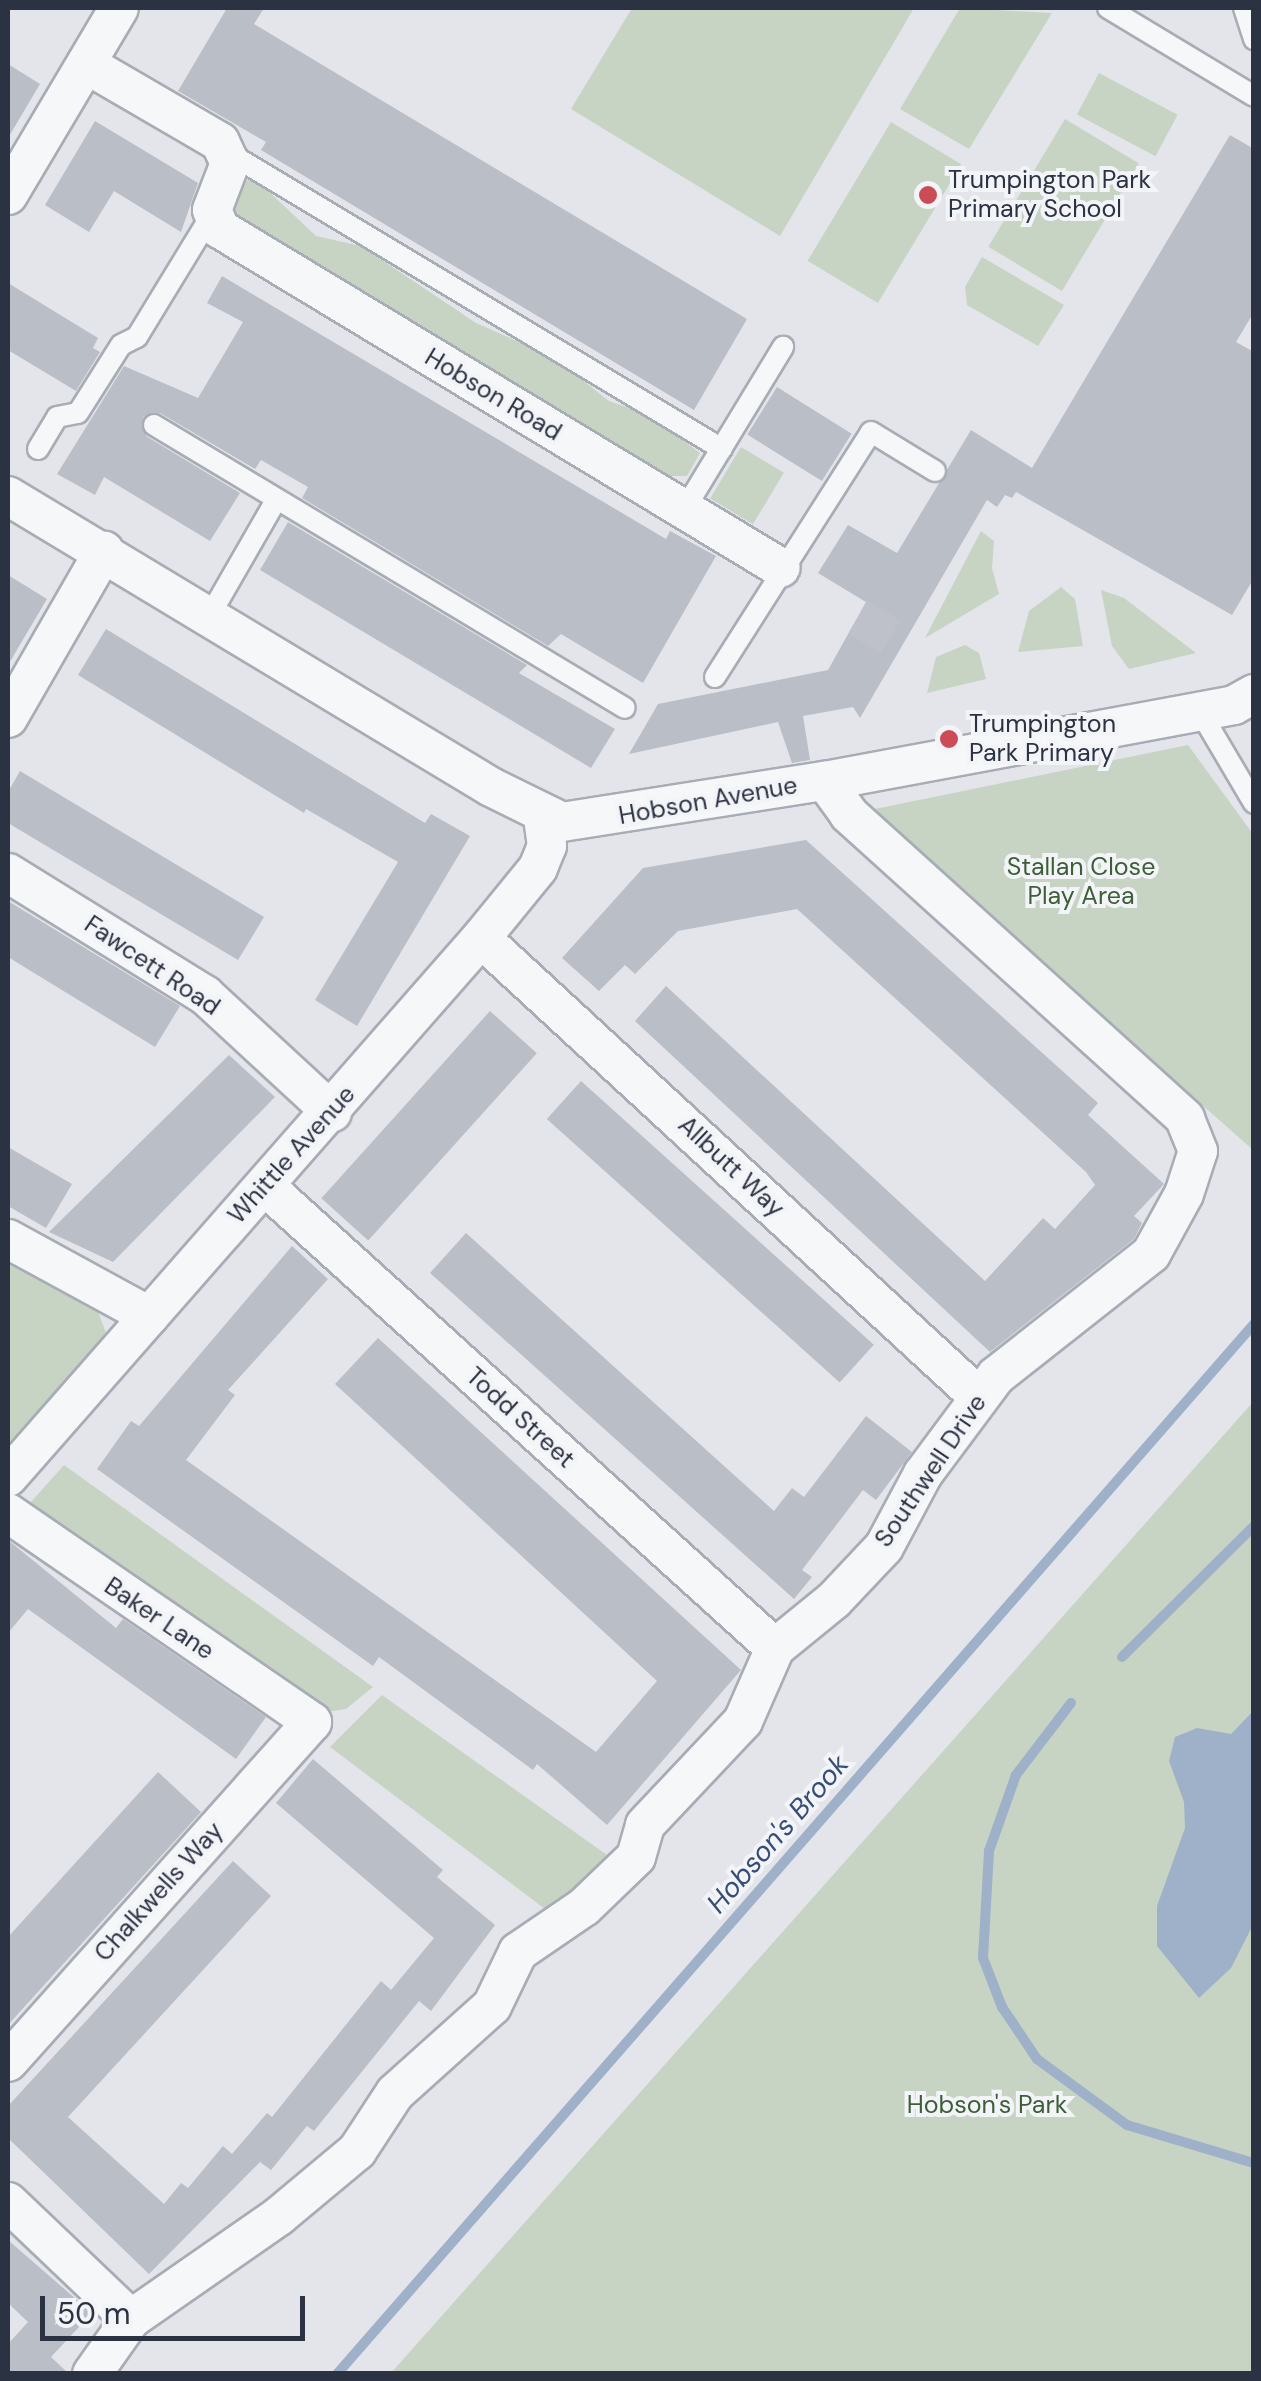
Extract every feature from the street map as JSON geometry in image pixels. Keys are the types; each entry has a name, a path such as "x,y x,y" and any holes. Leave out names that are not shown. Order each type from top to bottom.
{"street":[{"path":"14,172 119,8"},
{"path":"86,64 210,133 228,152 228,176 212,214"},
{"name":"Hobson Road","path":"212,214 229,235 781,568"},
{"name":"Hobson Avenue","path":"8,496 543,818 594,821 825,781 1199,710 1254,694"},
{"path":"8,718 104,551"},
{"name":"Southwell Drive","path":"92,2374 131,2319 280,2216 358,2151 395,2093 492,2006 518,1952 584,1906 636,1857 645,1825 710,1764 743,1721 775,1648 884,1548 923,1474 996,1376 1151,1254 1184,1194 1198,1151 1185,1118 849,814 825,781"},
{"name":"Whittle Avenue","path":"8,1477 332,1112 538,868 547,846 543,818"},
{"name":"Fawcett Road","path":"8,873 204,996 332,1112"},
{"name":"Allbutt Way","path":"481,938 980,1397"},
{"name":"Todd Street","path":"266,1187 775,1648"},
{"path":"8,1239 149,1316"},
{"name":"Baker Lane","path":"8,1513 312,1722"},
{"name":"Chalkwells Way","path":"8,2062 312,1722"},
{"path":"8,2202 131,2319"}],"lane":[{"path":"1108,8 1254,96"},
{"path":"1244,8 1254,38"},
{"path":"228,152 722,449"},
{"path":"38,449 56,418 78,413 121,346 137,338 212,214"},
{"path":"684,510 783,348"},
{"path":"154,426 624,708"},
{"path":"715,677 871,432 935,471"},
{"path":"210,615 276,500"},
{"path":"1199,710 1254,803"}],"green space":[{"path":"632,8 914,8 780,236 571,109"},
{"path":"960,8 1052,13 969,149 900,109"},
{"path":"1099,73 1178,115 1156,156 1077,114"},
{"path":"1065,119 1139,163 1062,291 988,247"},
{"path":"891,122 961,164 878,303 808,261"},
{"path":"251,175 316,236 361,246 476,323 553,357 609,401 647,414 700,453 687,476 663,476 233,219 231,203"},
{"path":"982,257 1064,305 1038,346 967,305 965,287"},
{"path":"741,447 784,473 753,524 710,498"},
{"path":"981,531 994,541 992,568 999,594 925,638"},
{"path":"1061,587 1075,599 1083,646 1018,652 1029,611"},
{"path":"1101,590 1124,598 1196,653 1129,669 1112,646"},
{"path":"965,645 979,653 986,679 927,693 936,657"},
{"name":"Stallan Close Play Area","path":"1188,745 1253,834 1253,1150 870,810"},
{"path":"8,1254 94,1301 111,1346 8,1454"},
{"name":"Hobson's Park","path":"1253,1402 1253,2373 391,2373"},
{"path":"64,1465 373,1687 346,1709 319,1713 22,1512"},
{"path":"382,1695 614,1860 553,1915 330,1747"}],"water":[{"path":"1253,1711 1253,1925 1231,1968 1199,1998 1157,1946 1157,1906 1185,1828 1184,1802 1169,1761 1175,1737 1197,1728 1231,1734"}],"building":[{"path":"227,8 264,8 254,24 747,319 694,410 261,150 266,142 178,91"},
{"path":"8,64 40,84 8,138"},
{"path":"95,121 198,183 181,232 114,191 89,232 45,205"},
{"name":"Trumpington Park Primary School","path":"1230,135 1254,149 1254,312 1236,342 1254,352 1254,578 1232,615 1016,492 1012,498 1005,495 997,507 987,500 860,718 853,707 803,716 810,760 792,763 778,722 629,754 658,704 828,670 866,602 818,573 848,525 897,553 971,430 1032,468"},
{"path":"222,276 666,539 670,531 716,556 643,683 561,634 548,646 302,498 308,487 261,460 255,469 160,413 143,417 146,436 240,493 210,541 104,477 95,495 57,474 124,366 198,398 243,322 207,303"},
{"path":"8,283 98,338 93,348 100,352 76,391 8,350"},
{"path":"777,387 852,434 822,481 747,434"},
{"path":"288,522 527,665 519,673 615,729 591,768 260,570"},
{"path":"8,575 47,599 8,665"},
{"path":"106,629 425,823 431,814 470,836 357,1026 315,1000 398,862 306,809 304,813 78,675"},
{"path":"20,771 264,917 238,960 8,823 8,792"},
{"path":"806,840 1098,1103 1088,1115 1164,1184 1134,1216 1142,1223 1134,1239 990,1352 635,1021 666,986 985,1281 1043,1218 1055,1229 1095,1185 1086,1172 797,909 678,931 635,974 625,965 599,991 562,958 643,868"},
{"path":"8,901 180,1006 155,1047 8,957"},
{"path":"490,1011 537,1053 368,1240 321,1198"},
{"path":"229,1055 275,1097 113,1262 49,1232"},
{"path":"581,1081 874,1345 840,1383 547,1119"},
{"path":"8,1147 72,1184 46,1228 8,1206"},
{"path":"466,1233 774,1511 792,1488 804,1497 866,1416 912,1452 876,1500 863,1490 802,1570 812,1577 794,1599 430,1273"},
{"path":"292,1246 328,1279 228,1390 235,1395 186,1460 596,1752 657,1681 335,1384 378,1338 741,1670 607,1825 537,1764 533,1770 379,1657 373,1666 97,1469 131,1421 139,1426"},
{"path":"8,1540 116,1628 123,1619 266,1717 236,1759 28,1609 8,1633"},
{"path":"313,1759 443,1870 437,1877 495,1925 431,2011 419,2001 314,2131 307,2126 271,2170 260,2162 149,2274 8,2138 8,2106 233,1861 271,1896 68,2117 164,2204 181,2183 188,2188 223,2146 232,2154 267,2113 272,2117 381,1981 391,1990 434,1938 276,1803"},
{"path":"158,1772 201,1812 8,2025 8,1937"},
{"path":"8,2240 92,2313 51,2357 69,2374 8,2374 8,2344 28,2322 8,2303"}],"waterway":[{"name":"Hobson's Brook","path":"337,2374 1254,1324"},
{"path":"1122,1657 1254,1526"},
{"path":"1071,1703 1016,1775 989,1851 983,1958 1002,2007 1037,2059 1127,2125 1254,2163"}],"tunnel":[{"path":"858,617 894,639"}],"place":[{"name":"Trumpington Park Primary School","path":"928,195"},
{"name":"Trumpington Park Primary","path":"949,739"}]}
